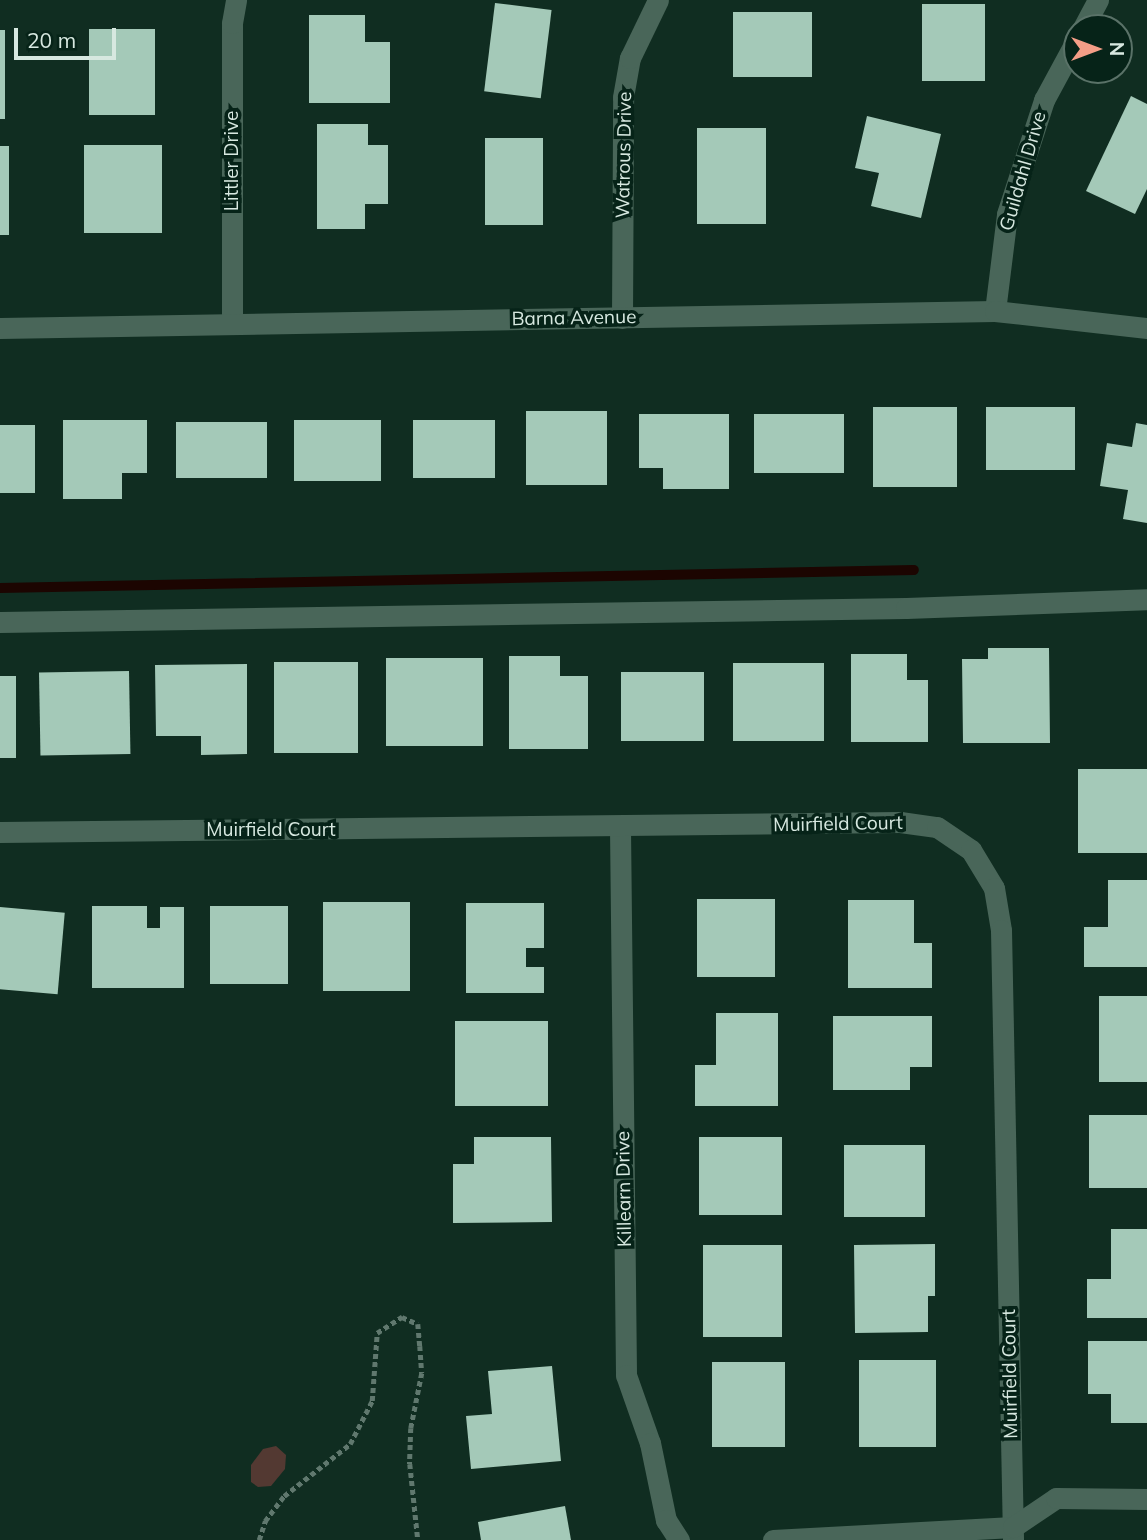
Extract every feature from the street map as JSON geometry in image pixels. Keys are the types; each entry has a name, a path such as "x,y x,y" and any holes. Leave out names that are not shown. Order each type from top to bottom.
{"street":[{"name":"Littler Drive","path":"232,323 232,23 236,0"},
{"name":"Watrous Drive","path":"621,318 623,97 630,58 658,0"},
{"name":"Guildahl Drive","path":"995,311 1007,214 1044,100 1063,65"},
{"name":"Barna Avenue","path":"0,328 995,311 1147,328"},
{"path":"0,622 906,608 1147,599"},
{"name":"Muirfield Court","path":"0,832 620,828 900,822 937,827 971,850 994,888 1001,930 1013,1533"},
{"name":"Killearn Drive","path":"620,828 626,1375 650,1443 666,1520 680,1540"},
{"path":"1013,1533 1056,1498 1147,1499"},
{"path":"772,1540 1013,1533 1031,1540"}],"path":[{"path":"259,1540 265,1521 284,1496 350,1444 372,1401 377,1333 402,1317 418,1324 422,1373 410,1464 418,1540"}],"shaded area":[{"path":"276,1446 286,1455 285,1469 271,1486 258,1487 251,1482 251,1465 263,1449"}],"building":[{"path":"495,3 552,10 541,98 484,91"},
{"path":"922,4 985,4 985,81 922,81"},
{"path":"733,12 812,12 812,77 733,77"},
{"path":"309,15 365,15 365,42 390,42 390,103 309,103"},
{"path":"89,29 155,29 155,115 89,115"},
{"path":"0,30 5,30 5,119 0,119"},
{"path":"1131,96 1147,104 1147,189 1135,214 1086,191"},
{"path":"867,116 941,134 921,218 871,206 879,173 855,168"},
{"path":"317,124 368,124 368,145 388,145 388,204 365,204 365,229 317,229"},
{"path":"697,128 766,128 766,224 697,224"},
{"path":"485,138 543,138 543,225 485,225"},
{"path":"84,145 162,145 162,233 84,233"},
{"path":"0,146 9,146 9,235 0,235"},
{"path":"873,407 957,407 957,487 873,487"},
{"path":"986,407 1075,407 1075,470 986,470"},
{"path":"526,411 607,411 607,485 526,485"},
{"path":"639,414 729,414 729,489 663,489 663,468 639,468"},
{"path":"754,414 844,414 844,473 754,473"},
{"path":"63,420 147,420 147,473 122,473 122,499 63,499"},
{"path":"294,420 381,420 381,481 294,481"},
{"path":"413,420 495,420 495,478 413,478"},
{"path":"176,422 267,422 267,478 176,478"},
{"path":"1136,423 1147,425 1147,523 1123,519 1128,490 1100,486 1107,443 1132,447"},
{"path":"0,425 35,425 35,493 0,493"},
{"path":"988,648 1049,648 1050,743 963,743 962,659 988,659"},
{"path":"851,654 907,654 907,680 928,680 928,742 851,742"},
{"path":"509,656 560,656 560,676 588,676 588,749 509,749"},
{"path":"386,658 483,658 483,746 386,746"},
{"path":"274,662 358,662 358,753 274,753"},
{"path":"733,663 824,663 824,741 733,741"},
{"path":"247,664 247,754 201,755 201,736 156,736 155,665"},
{"path":"129,671 130,754 40,756 39,673"},
{"path":"621,672 704,672 704,741 621,741"},
{"path":"0,676 16,676 16,758 0,758"},
{"path":"1078,769 1147,769 1147,853 1078,853"},
{"path":"1108,880 1147,880 1147,967 1084,967 1084,927 1108,927"},
{"path":"697,899 775,899 775,977 697,977"},
{"path":"848,900 914,900 914,943 932,943 932,988 848,988"},
{"path":"323,902 410,902 410,991 323,991"},
{"path":"466,903 544,903 544,948 526,948 526,967 544,967 544,993 466,993"},
{"path":"92,906 147,906 147,928 160,928 160,907 184,907 184,988 92,988"},
{"path":"210,906 288,906 288,984 210,984"},
{"path":"0,907 65,913 58,994 0,989"},
{"path":"1099,996 1147,996 1147,1082 1099,1082"},
{"path":"716,1013 778,1013 778,1106 695,1106 695,1065 716,1065"},
{"path":"833,1016 932,1016 932,1067 910,1067 910,1090 833,1090"},
{"path":"455,1021 548,1021 548,1106 455,1106"},
{"path":"1089,1115 1147,1115 1147,1188 1089,1188"},
{"path":"474,1137 551,1137 552,1222 453,1223 453,1164 474,1164"},
{"path":"699,1137 782,1137 782,1215 699,1215"},
{"path":"844,1145 925,1145 925,1217 844,1217"},
{"path":"1111,1229 1147,1229 1147,1318 1087,1318 1087,1279 1111,1279"},
{"path":"935,1244 935,1296 928,1296 928,1332 855,1333 854,1245"},
{"path":"703,1245 782,1245 782,1337 703,1337"},
{"path":"1088,1341 1147,1341 1147,1423 1111,1423 1111,1394 1088,1394"},
{"path":"859,1360 936,1360 936,1447 859,1447"},
{"path":"712,1362 785,1362 785,1447 712,1447"},
{"path":"552,1366 561,1461 471,1469 466,1416 492,1414 488,1371"},
{"path":"565,1506 571,1540 481,1540 478,1522"}],"waterway":[{"path":"0,588 914,570"}]}
